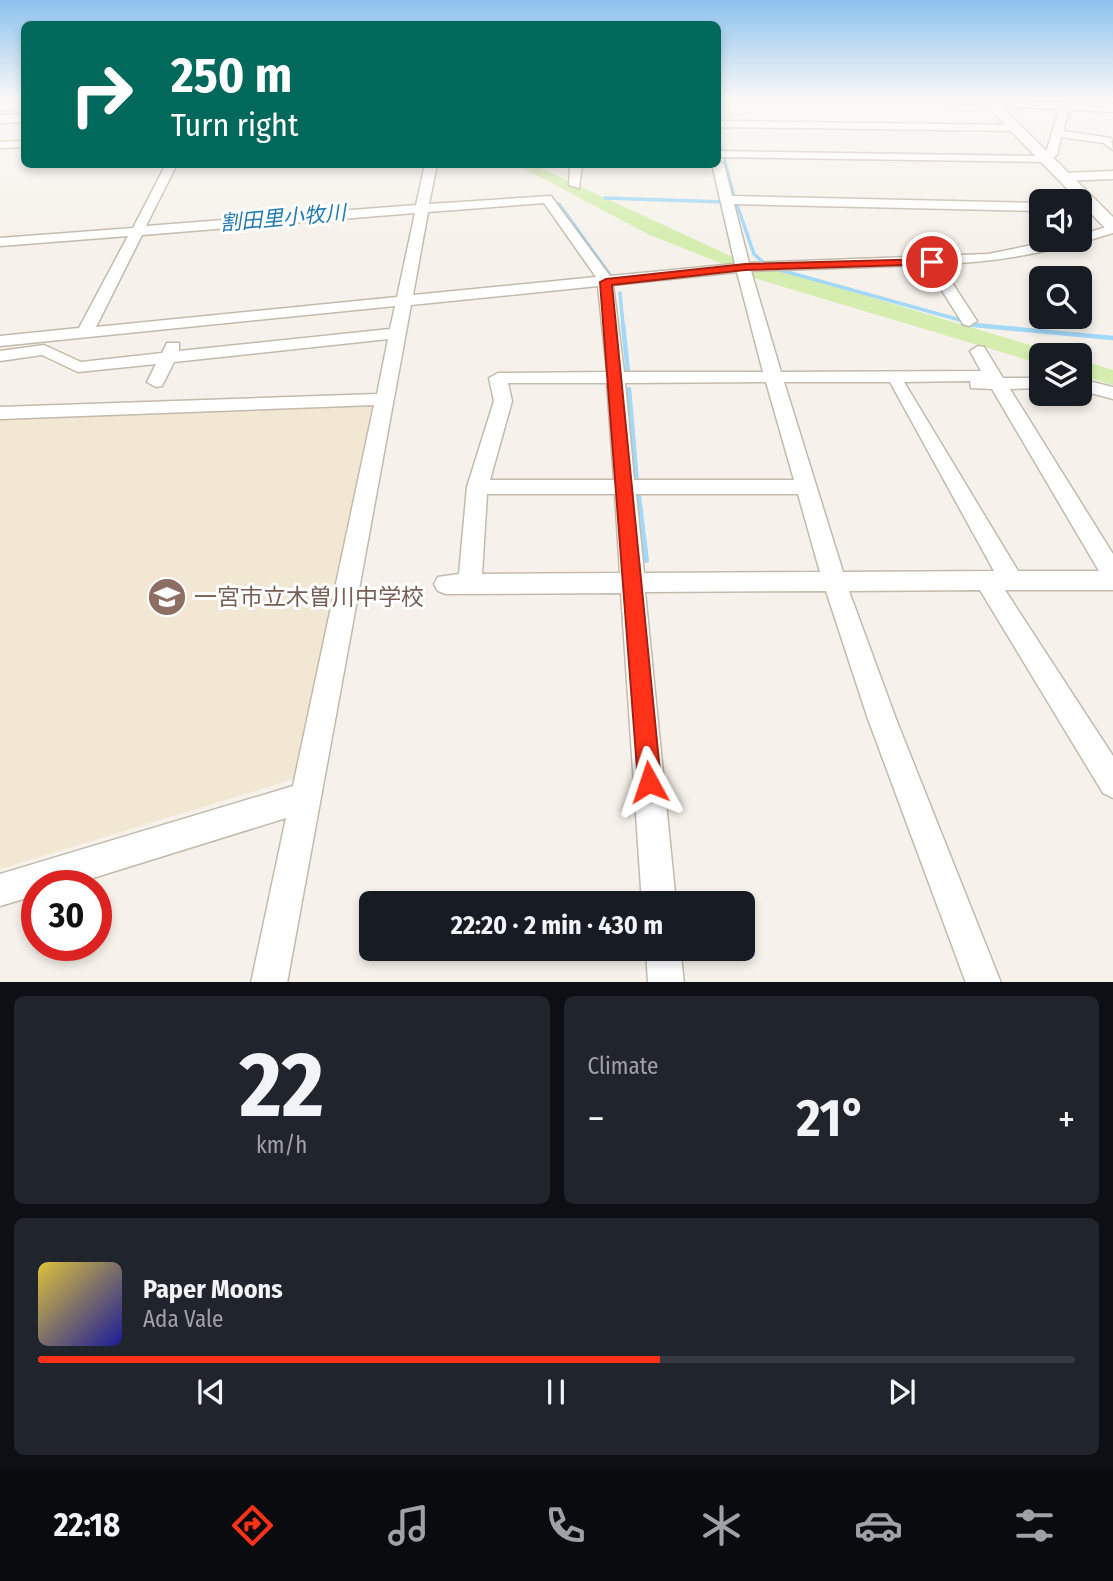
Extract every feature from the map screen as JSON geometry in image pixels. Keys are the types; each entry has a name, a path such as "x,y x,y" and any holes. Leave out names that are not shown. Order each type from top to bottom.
{"street":[{"path":"1032,145 1073,189"},
{"path":"721,154 1045,158 1051,155 1055,145"},
{"path":"85,333 170,168"},
{"path":"269,982 430,168"},
{"path":"575,185 576,168"},
{"path":"719,168 774,381 834,581 882,719 984,982"},
{"path":"1063,177 1113,175"},
{"path":"0,242 547,199 606,282 658,891"},
{"path":"728,200 1029,207"},
{"path":"1092,211 1113,227"},
{"path":"1092,234 1113,227"},
{"path":"0,341 745,267 932,262 988,258 1029,249"},
{"path":"932,262 969,321"},
{"path":"156,382 186,324"},
{"path":"0,356 44,350 78,367 397,333"},
{"path":"978,351 1113,574"},
{"path":"774,381 897,384 995,380"},
{"path":"470,584 477,487 503,401 500,386 614,382 995,380 1029,382"},
{"path":"897,384 999,580 1113,783"},
{"path":"1092,387 1113,393"},
{"path":"0,413 384,399"},
{"path":"477,487 806,486"},
{"path":"446,584 1113,580"},
{"path":"0,890 306,797"},
{"path":"664,961 666,982"}],"shaded area":[{"name":"一宮市立木曽川中学校","path":"376,403 297,778 0,869 0,416"}],"green space":[{"path":"523,168 540,168 737,259 739,264 728,266 650,235"},
{"path":"767,266 1029,345 1029,360 747,276 745,267"},
{"path":"1092,364 1113,370 1113,385 1092,379"}],"waterway":[{"path":"724,157 735,198"},
{"path":"605,198 725,202"},
{"path":"559,204 613,279"},
{"path":"737,205 754,254 765,264"},
{"path":"780,270 978,325"},
{"path":"620,293 623,325"},
{"path":"623,324 628,373"},
{"path":"963,324 1113,338"},
{"path":"629,389 637,483"},
{"path":"638,495 646,560"}],"place":[{"name":"一宮市立木曽川中学校","path":"167,597"}],"route":[{"path":"649,782 606,282 745,267 932,262"}],"water label":[{"name":"割田里小牧川","path":"283,218"}]}
